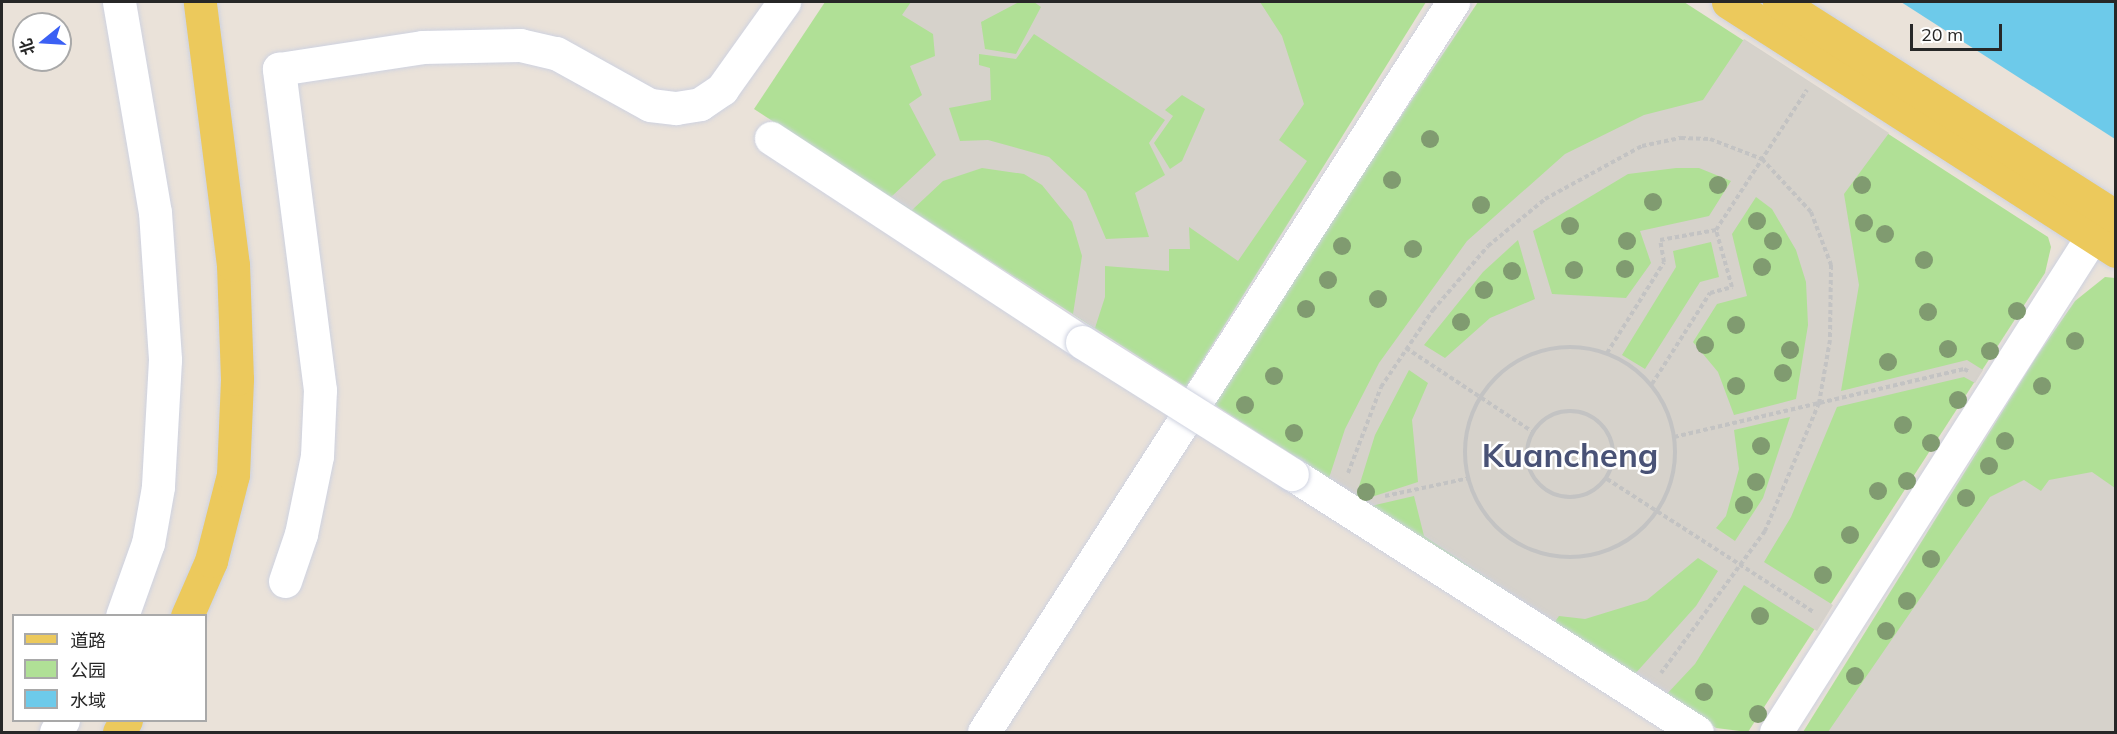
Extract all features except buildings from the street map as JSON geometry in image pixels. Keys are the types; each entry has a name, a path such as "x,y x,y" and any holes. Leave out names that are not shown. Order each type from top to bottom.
{"main road":[{"path":"187,614 211,561 232,475 237,379 233,265 200,2"},
{"path":"1728,2 2108,229"},
{"path":"1779,2 2108,229"}],"street":[{"path":"119,2 155,212 165,360 158,487 148,543 122,614"},
{"path":"285,581 301,534 316,456 320,390 279,69 422,47 520,45 556,53 650,105 676,108 700,104 722,89 784,2"},
{"path":"984,732 1453,2"},
{"path":"771,138 1082,342 1697,732"},
{"path":"1776,732 2108,229"}],"path":[{"path":"1607,352 1664,262 1660,240 1716,230 1807,90"},
{"path":"1344,485 1367,417 1406,348 1488,246 1589,171 1642,146 1681,138 1710,139 1762,159 1811,212 1831,265 1830,340 1819,403 1782,499 1742,566 1690,640 1655,680"},
{"path":"1652,384 1710,293 1732,287 1716,230"},
{"path":"1571,346 1607,352 1652,384 1666,408 1674,437 1672,480 1658,512 1617,548 1581,557 1545,555 1511,539 1492,523 1470,478 1465,446 1480,397 1503,370 1534,352 1571,346"},
{"path":"1406,348 1533,432"},
{"path":"1674,437 1964,369 1972,373"},
{"path":"1561,411 1596,419 1614,449 1606,479 1580,497 1546,490 1528,465 1533,432 1561,411"},
{"path":"1380,498 1470,478"},
{"path":"1606,479 1817,614"}],"green space":[{"path":"825,2 1426,2 1186,387 754,109"},
{"path":"1478,2 1684,2 2048,237 2051,247 2045,273 1748,732 1716,728 1209,401"},
{"path":"2105,277 2115,278 2115,732 1803,732 2037,356 2075,301"}],"shaded area":[{"path":"911,2 1019,2 981,22 985,49 1016,54 1041,7 1034,2 1260,2 1282,36 1304,104 1279,140 1307,161 1238,261 1189,227 1190,249 1169,249 1169,271 1105,266 1105,297 1095,328 1073,314 1082,256 1072,222 1042,185 1024,174 982,168 943,181 912,210 891,197 936,155 909,104 922,95 910,66 935,56 933,34 902,15","holes":["1034,34 1165,120 1149,143 1165,175 1135,193 1149,237 1106,239 1086,192 1049,157 988,140 960,141 949,108 991,100 990,68 979,65 979,54 1016,59","1182,95 1205,109 1182,161 1170,169 1154,143 1173,116 1165,110"]},
{"path":"1744,39 1889,133 1844,194 1859,285 1841,391 1967,360 1983,370 1975,383 1964,377 1837,407 1791,517 1764,562 1833,605 1817,631 1744,585 1695,664 1665,696 1634,675 1696,606 1718,571 1698,558 1647,600 1585,619 1559,616 1554,623 1424,536 1414,496 1371,506 1362,500 1418,482 1412,420 1428,383 1409,370 1375,435 1356,496 1329,478 1345,429 1379,363 1467,241 1565,154 1644,115 1703,100","holes":["1676,168 1699,168 1731,181 1709,216 1640,231 1651,263 1626,298 1552,294 1533,231 1628,174","1756,197 1772,209 1796,250 1806,282 1808,325 1796,399 1734,415 1718,372 1693,342 1717,304 1747,296 1732,234","1518,240 1535,299 1490,318 1445,358 1424,345 1483,272","1711,242 1719,277 1700,282 1645,369 1622,355 1676,267 1673,251","1790,417 1763,498 1735,541 1716,528 1726,516 1739,469 1734,430"]},
{"path":"2092,472 2115,488 2115,732 1828,732 1990,497 2024,480 2041,491 2049,480"}],"water":[{"path":"1901,2 2115,2 2115,139"}],"district":[{"name":"Kuancheng","path":"1570,455"}]}
